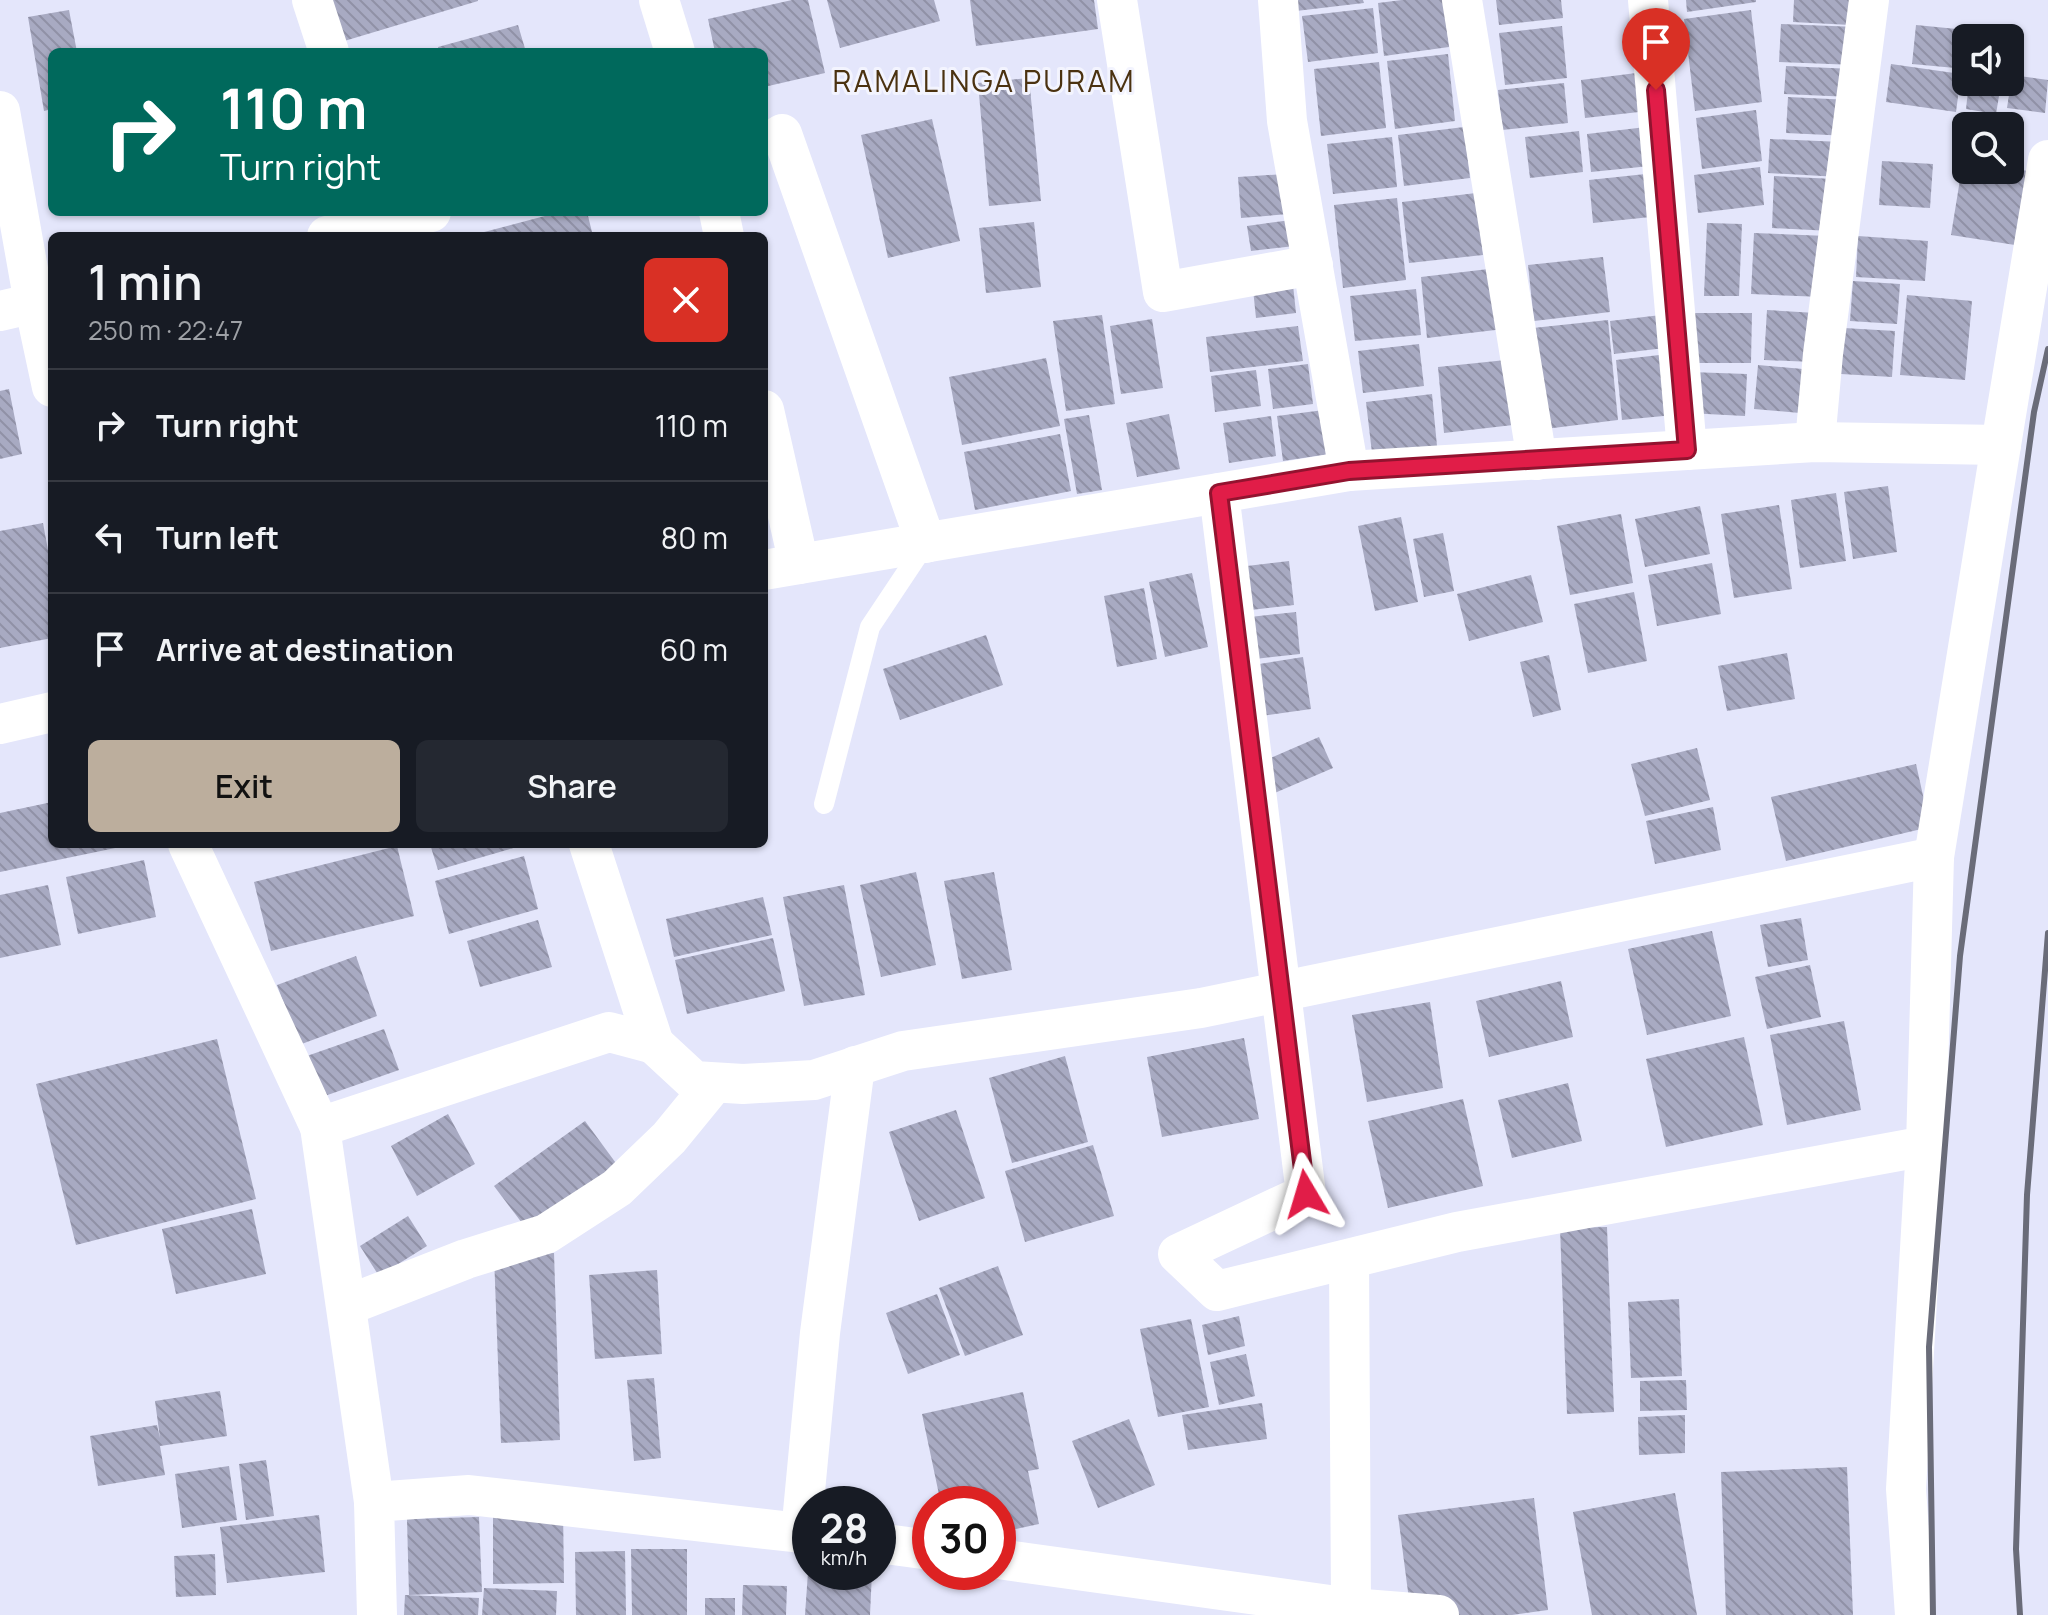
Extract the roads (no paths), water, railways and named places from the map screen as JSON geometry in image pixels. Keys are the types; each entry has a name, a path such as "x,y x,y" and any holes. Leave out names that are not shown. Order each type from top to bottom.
{"street":[{"path":"312,0 328,48"},
{"path":"659,0 674,48"},
{"path":"1117,0 1163,292 1313,265"},
{"path":"1278,0 1287,121 1349,471"},
{"path":"1462,0 1537,460"},
{"path":"1648,0 1687,450"},
{"path":"1815,442 1823,354 1869,0"},
{"path":"0,111 29,304 48,373"},
{"path":"782,134 926,543"},
{"path":"1915,1615 1906,1489 1926,1146 1934,857 2048,160"},
{"path":"346,232 405,220"},
{"path":"768,445 782,567 1349,471 1815,442 2001,445"},
{"path":"1219,493 1306,1194 1178,1254 1217,1291 1457,1232 1926,1146"},
{"path":"0,724 48,713"},
{"path":"190,848 320,1127 374,1502 377,1615"},
{"path":"590,848 654,1044"},
{"path":"320,1127 609,1032 654,1044 694,1081 743,1084 814,1080 903,1051 1201,1008 1934,857"},
{"path":"809,1486 820,1333 855,1066"},
{"path":"348,1305 466,1259 546,1234 617,1188 669,1138 714,1083"},
{"path":"1349,1259 1351,1611"},
{"path":"374,1502 469,1495 792,1532"},
{"path":"1016,1562 1351,1611 1439,1615"}],"lane":[{"path":"824,804 870,627 926,543"}],"railway":[{"path":"1933,1615 1929,1347 1960,956 2034,412 2048,349"},
{"path":"2020,1615 2016,1549 2027,1195 2048,933"}],"district":[{"name":"RAMALINGA PURAM","path":"984,82"}]}
